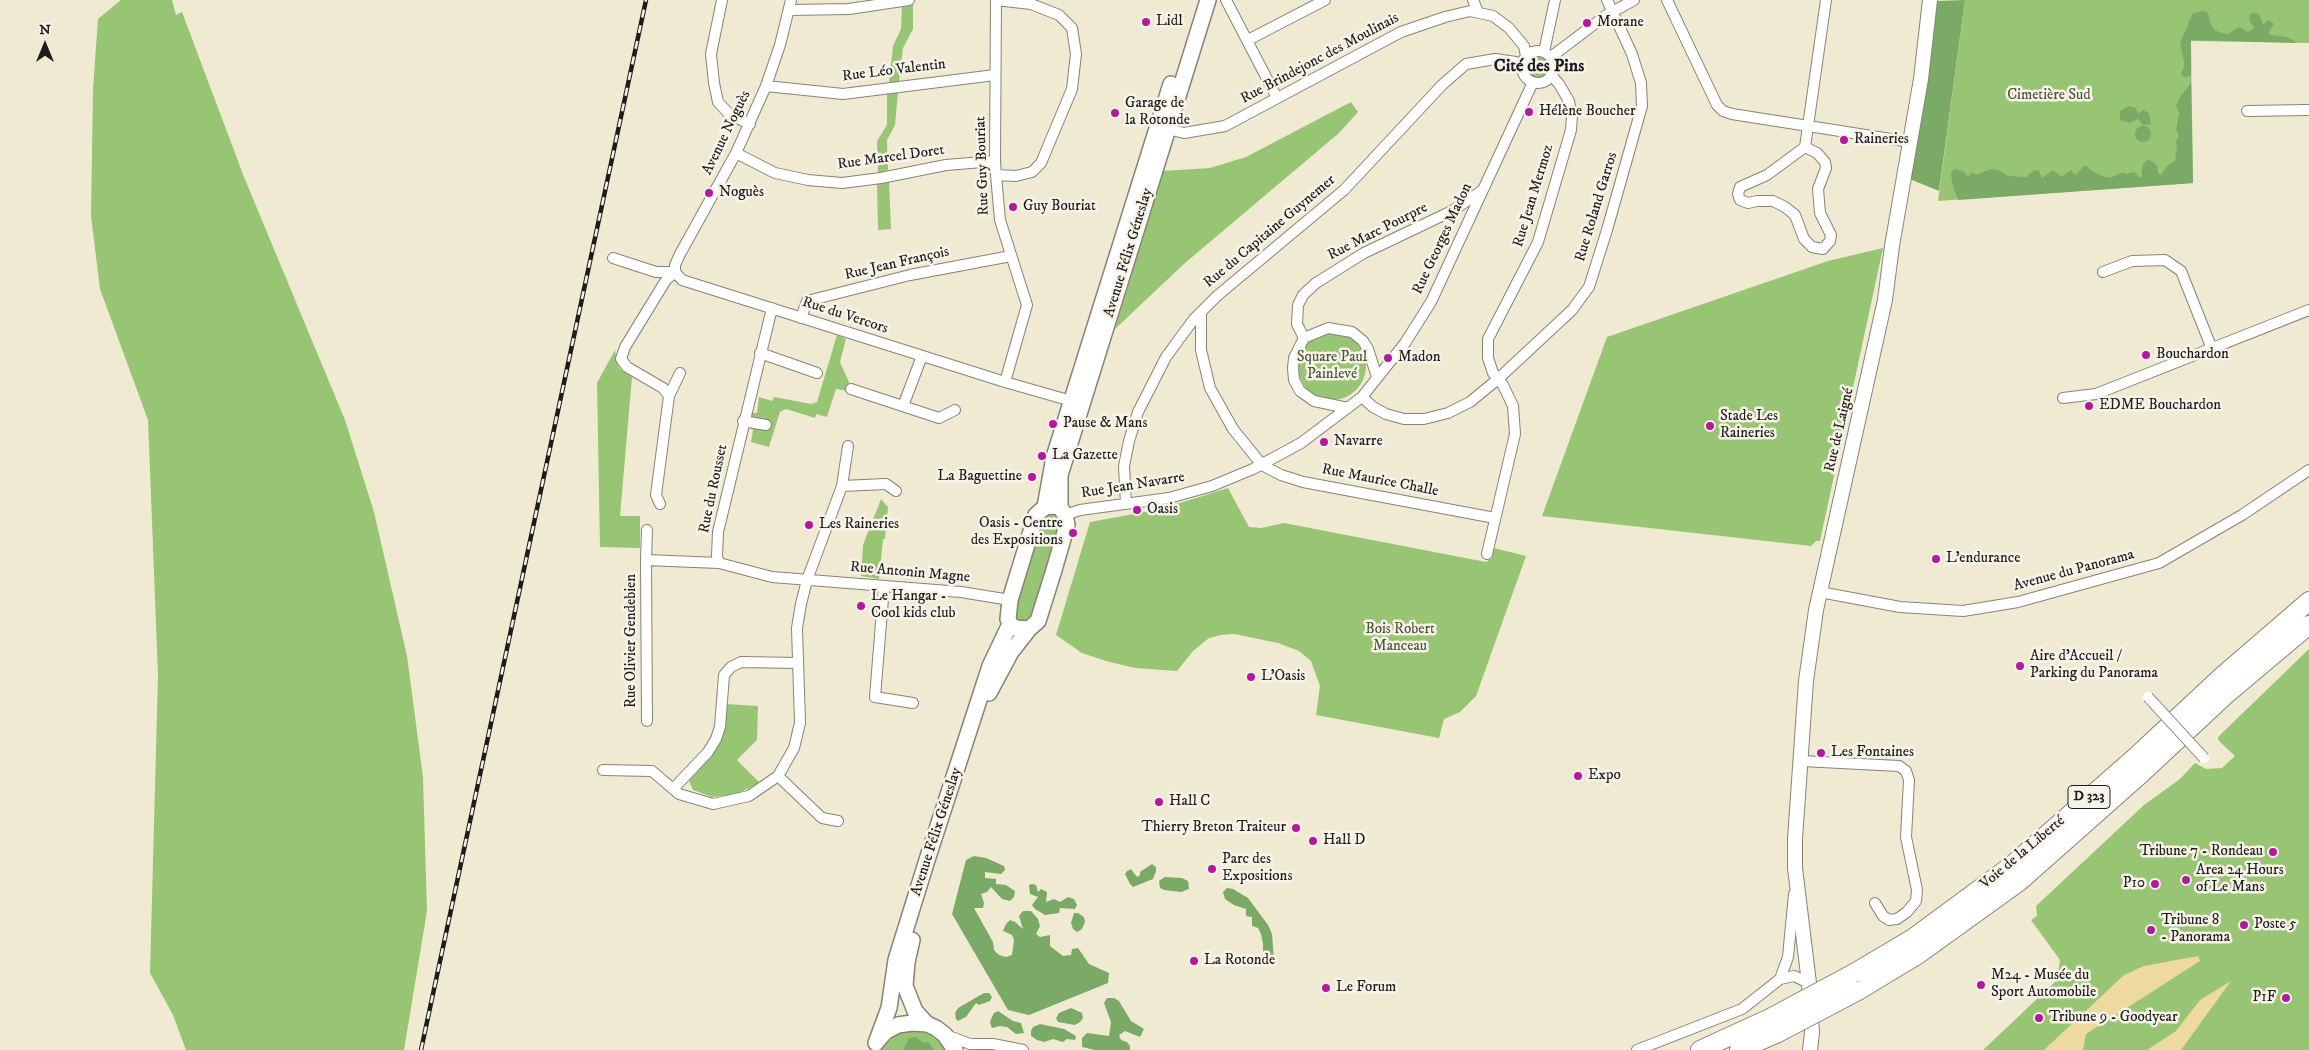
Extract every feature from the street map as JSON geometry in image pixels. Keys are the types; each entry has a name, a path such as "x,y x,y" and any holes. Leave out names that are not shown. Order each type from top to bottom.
{"highway":[{"name":"Voie de la Liberté","path":"1739,1050 1854,974 1913,938 2012,865 2133,759 2222,676 2309,601"},
{"name":"Voie de la Liberté","path":"1700,1050 1774,1026 1858,991 1919,954 2019,882 2141,774 2228,693 2309,624"}],"main road":[{"name":"Avenue Félix Géneslay","path":"1163,128 1197,0"},
{"name":"Avenue Félix Géneslay","path":"927,1024 915,1011 907,995 905,977 910,947 986,699 1008,658 1029,629 1038,621 1052,578 1067,525 1056,510 1049,473 1076,403 1163,128 1208,0"},
{"path":"1029,629 1015,628 1010,624 1007,613 1036,515 1056,510"},
{"name":"Avenue Félix Géneslay","path":"874,1047 889,1008 896,960 927,860 990,666 1010,624"},
{"path":"874,1047 885,1032 898,1025 912,1023 927,1024 945,1034 955,1050"}],"street":[{"path":"722,0 711,54 718,102 730,115 750,124"},
{"path":"790,5 849,9 909,0"},
{"path":"996,0 1031,4 1059,15 1072,28 1076,54 1072,89 1040,163 1032,172 1016,176 996,175"},
{"name":"Rue Guy Bouriat","path":"996,0 995,161 1000,220 1027,305 1005,382"},
{"path":"1226,0 1277,98"},
{"path":"1248,40 1325,0"},
{"path":"1473,0 1478,12 1492,16 1509,28 1524,46 1526,56 1522,67 1525,76 1532,82 1541,83 1552,76 1554,63 1548,54 1555,0"},
{"name":"Rue Roland Garros","path":"1362,397 1386,414 1404,419 1424,418 1448,413 1470,402 1498,379 1572,310 1589,286 1608,230 1642,106 1641,83 1632,54 1607,0"},
{"path":"1526,56 1535,51 1548,54 1612,11 1634,0"},
{"path":"1667,0 1717,105 1723,111 1910,142"},
{"path":"1805,147 1817,153 1825,162 1826,168 1818,189 1820,213 1831,235 1830,241 1822,249 1812,247 1804,239 1795,215 1785,207 1773,202 1757,201 1748,203 1740,200 1738,194 1740,187 1767,175 1805,147 1826,0"},
{"name":"Rue de Laigné","path":"1810,1050 1812,1032 1809,983 1796,868 1795,839 1802,761 1806,681 1820,592 1885,300 1892,246 1921,79 1930,0"},
{"name":"Avenue Noguès","path":"675,272 675,265 680,254 750,124 780,45 790,5"},
{"name":"Rue Brindejonc des Moulinais","path":"1163,128 1184,133 1225,126 1400,32 1445,17 1470,11 1478,12"},
{"name":"Rue du Capitaine Guynemer","path":"1126,504 1124,466 1138,412 1166,357 1187,328 1218,296 1344,190 1442,85 1466,64 1495,59 1516,62 1522,67"},
{"name":"Rue Léo Valentin","path":"766,86 843,94 996,74"},
{"name":"Rue Jean Mermoz","path":"1487,554 1515,434 1512,406 1488,358 1488,339 1538,242 1570,130 1572,116 1569,100 1560,84 1552,76"},
{"name":"Rue Georges Madon","path":"1362,397 1405,343 1431,302 1532,82"},
{"path":"2248,111 2309,110"},
{"name":"Rue Marcel Doret","path":"736,152 775,173 808,180 842,183 881,178 946,165 995,161"},
{"name":"Rue Marc Pourpre","path":"1304,338 1297,324 1298,305 1303,295 1316,283 1364,253 1452,211 1483,190"},
{"name":"Rue Jean François","path":"801,318 807,301 917,273 1011,256"},
{"name":"Rue du Vercors","path":"613,258 656,272 675,272 682,280 1076,403"},
{"path":"2103,272 2132,261 2164,260 2181,271 2212,349"},
{"path":"669,396 664,388 627,366 621,359 625,347 666,280 675,272"},
{"name":"Rue du Rousset","path":"719,563 717,556 718,532 743,420 772,308"},
{"path":"2063,398 2096,394 2309,310"},
{"path":"1202,312 1201,350 1210,388 1233,430 1262,465"},
{"path":"1348,408 1314,401 1300,391 1294,380 1293,368 1294,358 1304,338 1328,328 1352,332 1363,341 1368,349 1377,377"},
{"path":"760,353 817,373"},
{"path":"903,406 922,356"},
{"path":"660,504 656,495 669,396 680,373"},
{"path":"851,389 939,418 955,410"},
{"name":"Rue Jean Navarre","path":"1056,510 1080,510 1169,498 1212,486 1262,465 1300,443 1362,397"},
{"path":"743,420 766,425"},
{"path":"602,770 652,771 679,794 713,804 749,796 778,776 794,748 800,723 798,628 807,580 842,486 848,446"},
{"name":"Rue Maurice Challe","path":"1262,465 1281,475 1303,482 1495,518"},
{"name":"Avenue du Panorama","path":"1820,592 1900,607 1963,611 2018,602 2159,564 2242,515 2309,470"},
{"path":"842,486 886,484 896,491"},
{"name":"Rue Olivier Gendebien","path":"647,721 646,560 648,530"},
{"name":"Rue Olivier Gendebien","path":"646,560 719,563 772,577 807,580"},
{"name":"Rue Antonin Magne","path":"807,580 961,592 1010,600"},
{"path":"884,586 875,697 912,703"},
{"path":"673,790 708,752 716,739 720,727 724,675 731,667 740,662 798,663"},
{"path":"2148,697 2204,758"},
{"path":"1802,761 1899,766 1906,771 1909,780 1906,837 1917,890 1916,901 1907,912 1897,919 1889,920 1883,916 1875,903"},
{"path":"778,776 822,818 838,821"},
{"path":"1780,979 1788,957 1796,868"},
{"path":"1638,1050 1742,1009 1780,979 1794,976 1809,983"},
{"path":"945,1034 970,1044 1000,1045 1024,1050"},
{"path":"982,1050 1000,1045"}],"green space":[{"path":"121,0 172,0 176,15 182,12 244,177 345,420 374,512 407,656 423,777 427,911 404,1050 186,1050 173,1015 150,973 158,675 148,420 100,289 91,216 93,89 98,19"},
{"name":"Cimetière Sud","path":"1965,0 2309,0 2309,43 2191,41 2193,183 1938,201"},
{"path":"1965,0 1939,191 1912,180 1910,177 1929,74 1937,1"},
{"path":"913,3 913,29 903,48 899,81 889,83 893,46 901,29 902,5"},
{"path":"2203,11 2208,13 2210,23 2215,30 2221,33 2228,34 2239,27 2248,32 2255,28 2250,22 2249,15 2254,13 2259,14 2263,24 2269,20 2274,24 2269,32 2270,35 2287,37 2298,43 2191,40 2191,76 2184,77 2181,73 2184,61 2180,43 2193,13"},
{"path":"1538,56 1548,63 1549,67 1542,77 1538,78 1528,71 1527,67 1534,57"},
{"path":"2191,83 2193,183 1958,200 1952,183 1951,173 1954,169 1963,171 1968,177 1973,172 1976,175 1991,169 1998,170 2008,176 2026,177 2034,170 2039,171 2042,178 2053,170 2062,177 2071,170 2075,175 2084,166 2087,166 2090,170 2104,177 2110,178 2123,172 2126,174 2134,172 2140,178 2142,176 2142,166 2148,159 2157,165 2158,173 2161,175 2167,166 2176,160 2176,141 2179,136 2176,130 2179,113 2176,105"},
{"path":"898,92 895,125 887,140 888,170 878,173 877,141 887,125 887,94"},
{"path":"1351,102 1358,112 1339,133 1185,263 1115,329 1163,171 1210,168 1246,157"},
{"path":"2129,106 2136,108 2138,114 2143,110 2149,113 2151,124 2143,125 2138,119 2130,123 2120,120 2120,111"},
{"path":"2143,126 2151,134 2143,142 2135,134"},
{"path":"889,181 891,229 878,230 877,182"},
{"name":"Stade Les Raineries","path":"1883,248 1820,541 1816,541 1811,546 1542,516 1607,337 1828,261"},
{"name":"Square Paul Painlevé","path":"1325,332 1339,332 1351,337 1361,347 1366,359 1366,373 1361,385 1351,395 1339,400 1325,400 1313,395 1303,385 1298,373 1298,359 1303,347 1313,337"},
{"path":"837,335 846,339 840,362 849,382 848,391 836,389 827,417 816,414 815,418 786,409 780,412 769,447 751,442 753,430 748,427 751,413 757,413 759,397 772,401 774,397 811,404 817,402"},
{"path":"615,350 620,369 632,377 620,516 640,516 640,548 600,547 597,383"},
{"name":"Bois Robert Manceau","path":"1228,488 1249,527 1261,528 1284,523 1486,562 1492,558 1494,548 1526,556 1476,696 1460,712 1444,719 1439,738 1316,715 1320,686 1311,661 1299,651 1278,643 1234,634 1209,638 1193,651 1177,671 1135,668 1106,661 1082,653 1056,635 1090,522 1161,509"},
{"path":"881,499 888,507 879,579 861,576 863,545"},
{"path":"1049,511 1058,515 1061,525 1030,621 1023,622 1016,618 1014,612 1039,518"},
{"name":"Area 24 Hours of Le Mans","path":"2309,649 2309,1050 1983,1050 2057,980 2060,960 2031,920 2037,916 2036,906 2144,805 2180,779 2195,763 2206,769 2222,768 2235,756 2219,741 2218,737"},
{"path":"726,704 758,706 757,740 737,760 760,783 736,794 712,797 693,790 689,781 711,756"},
{"path":"974,856 986,858 1004,866 1005,870 1001,874 985,872 985,878 996,879 996,884 1006,885 1015,891 1014,897 1010,901 1002,899 991,887 987,892 981,894 984,903 983,908 974,908 993,942 994,950 999,955 1006,957 1012,955 1014,940 1012,935 1003,931 1006,924 1010,920 1023,929 1019,916 1023,911 1031,911 1038,919 1040,926 1036,934 1040,937 1050,935 1050,946 1063,956 1071,955 1072,949 1078,948 1089,964 1109,973 1108,983 1029,1015 1008,1010 952,914 966,860"},
{"path":"1152,864 1156,867 1153,879 1133,887 1125,874 1127,871 1131,869 1137,877 1140,875 1140,872"},
{"path":"1165,877 1182,878 1188,881 1189,889 1181,892 1160,888 1159,881"},
{"path":"1029,885 1036,885 1038,892 1041,889 1047,892 1046,902 1054,899 1060,902 1068,897 1074,899 1077,905 1075,909 1060,908 1059,913 1045,915 1032,905 1038,897 1030,894"},
{"path":"1227,888 1233,889 1248,898 1268,925 1272,934 1274,960 1263,959 1263,944 1258,928 1252,926 1252,917 1246,916 1246,909 1234,905 1225,899 1223,892"},
{"path":"1074,913 1084,917 1085,922 1082,929 1077,932 1073,929 1071,923"},
{"path":"984,993 989,993 992,997 990,1001 979,1005 976,1003 966,1017 958,1021 956,1019 955,1013 958,1008"},
{"path":"1107,998 1114,998 1119,1001 1131,1021 1144,1029 1140,1037 1125,1031 1119,1035 1121,1040 1127,1042 1130,1046 1130,1050 1095,1050 1082,1047 1082,1038 1087,1033 1109,1036 1111,1022 1104,1003"},
{"path":"1071,1008 1082,1013 1083,1018 1080,1022 1075,1025 1058,1022 1056,1018 1059,1013"},
{"path":"998,1011 1013,1021 1021,1023 1024,1033 1016,1034 1007,1027 992,1028 991,1019 994,1013"},
{"path":"1040,1024 1064,1029 1076,1036 1075,1040 1067,1039 1063,1042 1053,1039 1044,1042 1037,1040 1031,1036 1031,1031 1033,1027"},
{"path":"907,1031 923,1032 935,1037 946,1050 882,1050 885,1044 895,1036"},
{"path":"915,1037 924,1043 928,1042 934,1050 903,1050 909,1038"}],"sand":[{"path":"2198,956 2200,961 2086,1034 2083,1050 2044,1050 2124,975 2144,966"},
{"path":"2231,981 2181,1050 2147,1050 2176,1031 2200,1000"}],"railway":[{"path":"421,1050 646,0"}],"place":[{"name":"Lidl","path":"1146,22"},
{"name":"Morane","path":"1587,23"},
{"name":"Hélène Boucher","path":"1529,112"},
{"name":"Garage de la Rotonde","path":"1115,113"},
{"name":"Raineries","path":"1844,140"},
{"name":"Noguès","path":"709,193"},
{"name":"Guy Bouriat","path":"1013,207"},
{"name":"Bouchardon","path":"2146,355"},
{"name":"Madon","path":"1388,358"},
{"name":"EDME Bouchardon","path":"2089,406"},
{"name":"Pause & Mans","path":"1053,424"},
{"name":"Stade Les Raineries","path":"1710,426"},
{"name":"Navarre","path":"1324,442"},
{"name":"La Gazette","path":"1042,456"},
{"name":"La Baguettine","path":"1032,477"},
{"name":"Oasis","path":"1137,510"},
{"name":"Les Raineries","path":"809,525"},
{"name":"Oasis - Centre des Expositions","path":"1073,533"},
{"name":"L'endurance","path":"1936,559"},
{"name":"Le Hangar - Cool kids club","path":"861,606"},
{"name":"Aire d'Accueil / Parking du Panorama","path":"2020,666"},
{"name":"L'Oasis","path":"1251,677"},
{"name":"Les Fontaines","path":"1821,753"},
{"name":"Expo","path":"1578,776"},
{"name":"Hall C","path":"1159,802"},
{"name":"Thierry Breton Traiteur","path":"1296,828"},
{"name":"Hall D","path":"1313,841"},
{"name":"Tribune 7 - Rondeau","path":"2273,852"},
{"name":"Parc des Expositions","path":"1212,869"},
{"name":"Area 24 Hours of Le Mans","path":"2186,880"},
{"name":"P10","path":"2155,884"},
{"name":"Poste 5","path":"2244,925"},
{"name":"Tribune 8 - Panorama","path":"2151,930"},
{"name":"La Rotonde","path":"1194,961"},
{"name":"M24 - Musée du Sport Automobile","path":"1981,985"},
{"name":"Le Forum","path":"1326,988"},
{"name":"P1F","path":"2286,998"},
{"name":"Tribune 9 - Goodyear","path":"2039,1018"}],"district":[{"name":"Cité des Pins","path":"1539,67"}]}
